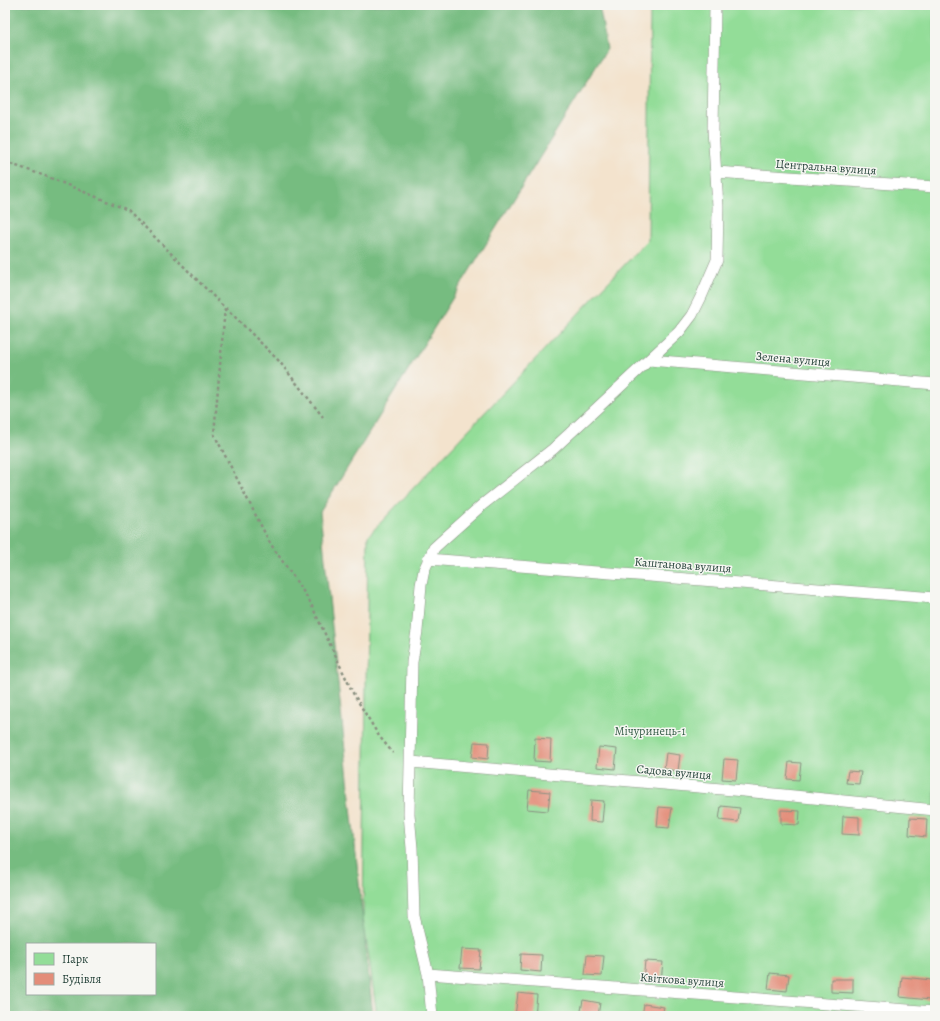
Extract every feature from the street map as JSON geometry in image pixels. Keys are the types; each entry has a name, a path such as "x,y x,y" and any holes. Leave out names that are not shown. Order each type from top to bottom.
{"lane":[{"path":"432,1016 428,974 414,916 410,814 412,662 417,631 421,585 428,558 434,548 476,510 553,449 679,332 692,315 717,260 718,206 713,130 715,5"},
{"name":"Центральна вулиця","path":"716,172 935,188"},
{"name":"Зелена вулиця","path":"649,360 935,384"},
{"name":"Каштанова вулиця","path":"428,558 935,598"},
{"name":"Садова вулиця","path":"411,767 733,790 935,810"},
{"name":"Квіткова вулиця","path":"428,974 935,1012"}],"path":[{"path":"5,162 48,177 128,210 279,361 323,417"},
{"path":"226,308 214,434 270,543 309,600 353,693 379,736 411,767"}],"green space":[{"path":"5,5 599,5 607,49 320,512 373,1016 5,1016"},
{"name":"Мічуринець-1","path":"650,5 935,5 935,1016 377,1016 363,917 368,536 648,240"}],"building":[{"path":"535,738 551,739 550,762 534,761"},
{"path":"474,742 489,743 488,759 472,757"},
{"path":"599,747 617,749 615,769 597,767"},
{"path":"666,753 680,755 678,771 664,769"},
{"path":"724,759 738,760 736,780 722,779"},
{"path":"789,762 801,763 799,780 787,779"},
{"path":"848,771 861,772 859,784 846,783"},
{"path":"529,790 550,792 548,811 527,809"},
{"path":"591,800 604,801 602,822 590,821"},
{"path":"721,806 740,808 738,822 719,820"},
{"path":"659,807 672,808 669,828 657,827"},
{"path":"781,810 800,811 799,825 781,824"},
{"path":"843,816 859,817 859,835 842,834"},
{"path":"910,818 927,819 926,837 909,835"},
{"path":"462,949 481,950 479,969 460,968"},
{"path":"521,954 542,955 541,972 520,970"},
{"path":"587,955 604,956 602,976 585,975"},
{"path":"645,961 663,962 661,981 643,980"},
{"path":"770,973 789,975 787,991 768,989"},
{"path":"902,977 932,980 930,1000 900,997"},
{"path":"831,979 853,979 853,993 831,992"},
{"path":"518,993 537,995 535,1016 515,1016"},
{"path":"583,1000 600,1003 598,1016 580,1016"},
{"path":"644,1004 664,1007 662,1016 642,1016"}]}
